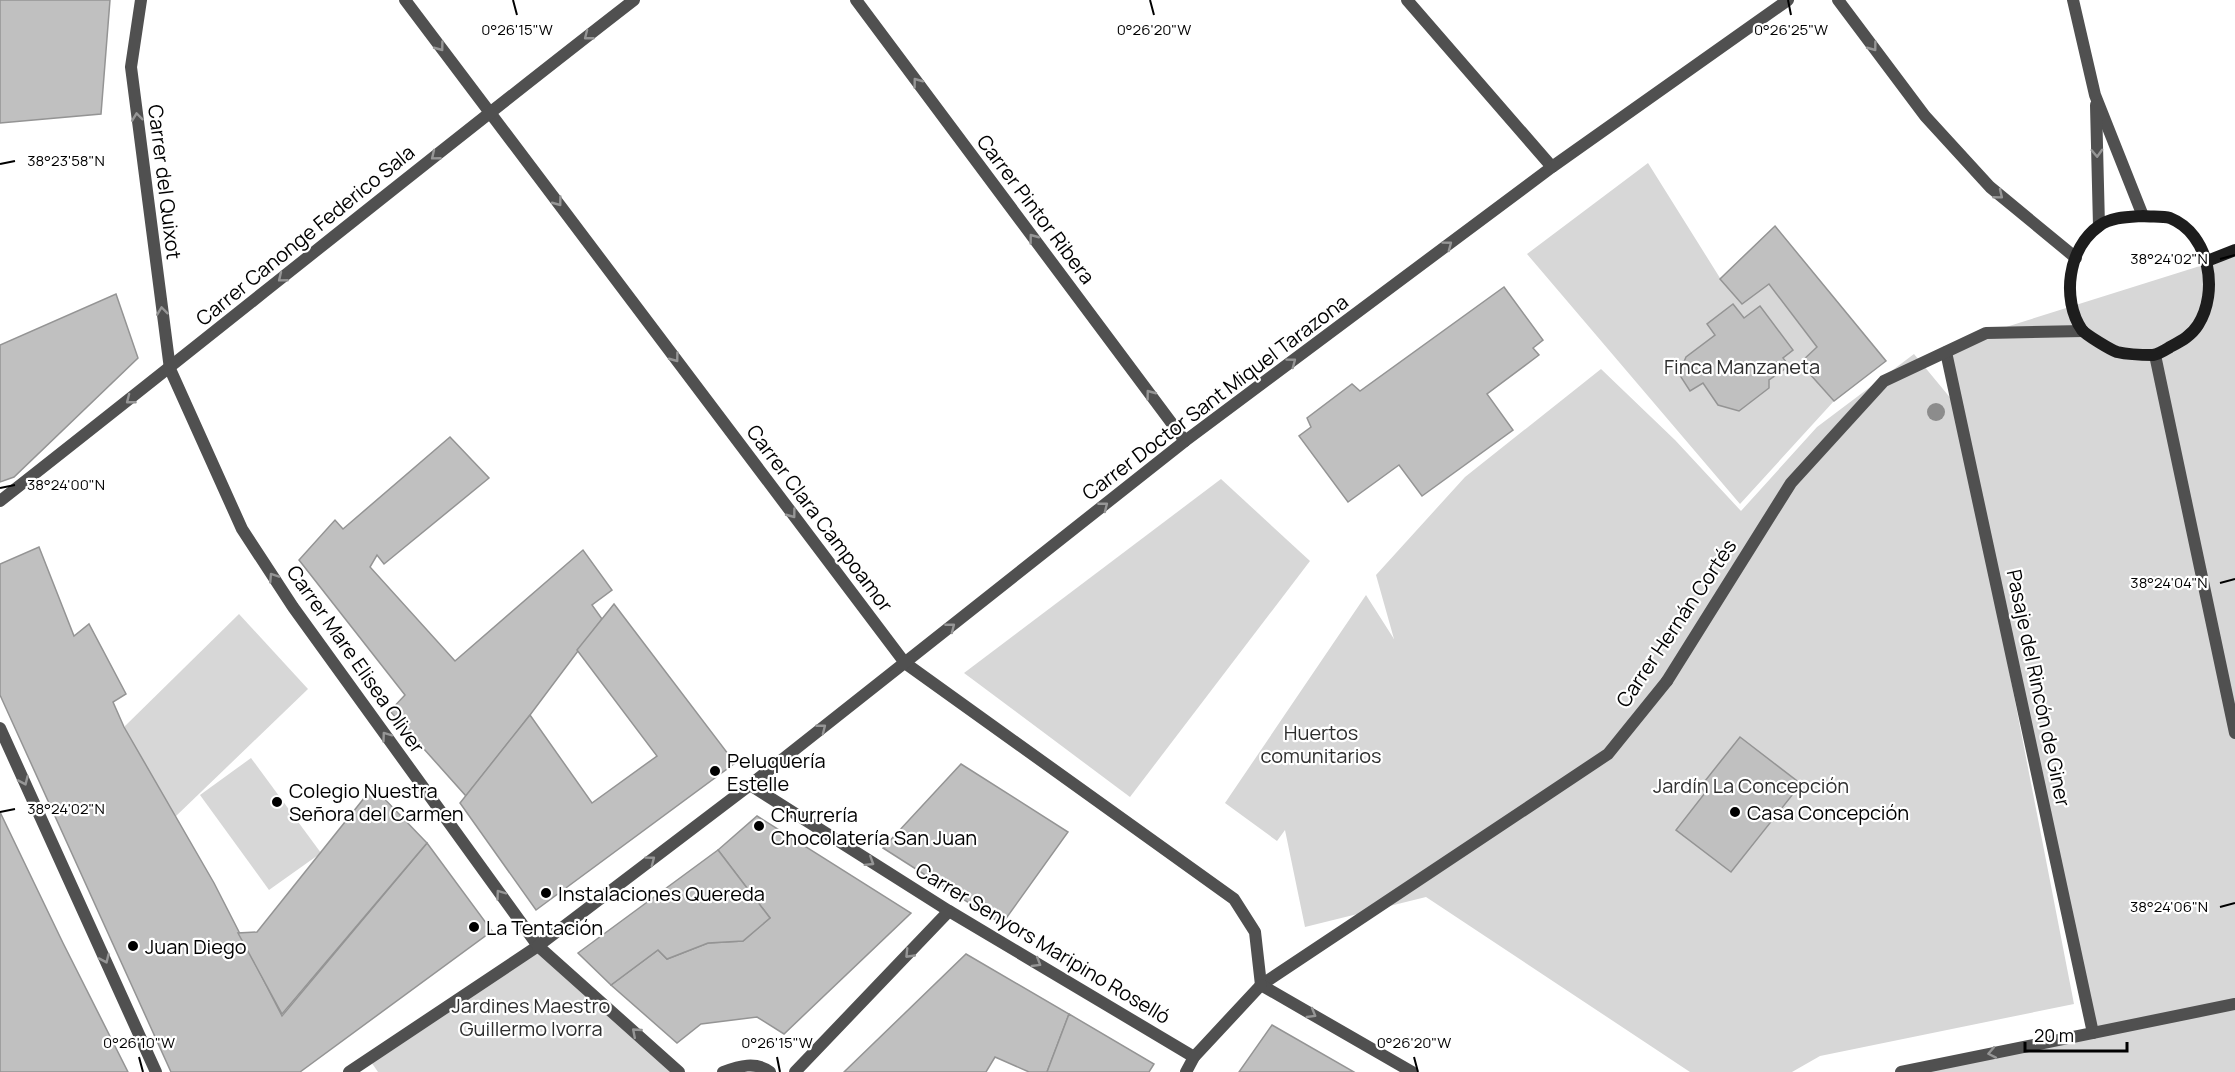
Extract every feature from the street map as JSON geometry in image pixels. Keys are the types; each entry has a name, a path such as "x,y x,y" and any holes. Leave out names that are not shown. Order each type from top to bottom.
{"main road":[{"path":"2143,216 2169,218 2184,228 2198,243 2207,261 2210,283 2206,304 2198,325 2186,339 2155,355 2116,352 2083,331 2072,306 2069,282 2076,258 2086,239 2099,226 2120,218 2143,216"},
{"path":"2207,261 2235,250"}],"street":[{"name":"Carrer del Quixot","path":"141,0 131,68 170,369"},
{"name":"Carrer Clara Campoamor","path":"405,0 905,663 1234,899 1255,932 1261,985"},
{"name":"Carrer Canonge Federico Sala","path":"0,501 170,369 490,112 634,0"},
{"name":"Carrer Pintor Ribera","path":"856,0 1185,441"},
{"path":"1407,0 1552,167"},
{"name":"Carrer Doctor Sant Miquel Tarazona","path":"349,1072 538,946 750,786 1185,441 1552,167 1788,0"},
{"path":"1838,0 1925,116 1990,187 2076,258"},
{"path":"2073,0 2095,95 2143,216"},
{"path":"2095,95 2099,226"},
{"name":"Carrer Hernán Cortés","path":"1186,1072 1194,1057 1261,985 1608,754 1667,681 1791,483 1884,381 1986,333 2083,331"},
{"name":"Pasaje del Rincón de Giner","path":"1946,352 2093,1033"},
{"path":"2155,355 2235,733"},
{"name":"Carrer Mare Elisea Oliver","path":"170,369 242,530 293,607 538,946 679,1072"},
{"path":"0,728 156,1072"},
{"name":"Carrer Senyors Maripino Roselló","path":"750,786 949,911 1194,1057"},
{"path":"795,1072 949,911"},
{"path":"1261,985 1412,1072"},
{"path":"1901,1072 2235,1004"},
{"path":"723,1072 745,1064 766,1068 770,1072"}],"green space":[{"name":"Finca Manzaneta","path":"1648,163 1720,278 1775,226 1886,361 1834,401 1740,504 1527,254"},
{"name":"Jardín La Concepción","path":"2235,255 2235,1072 1907,1072 2093,1033 1962,429 2074,1004 1820,1056 1792,1072 1690,1072 1426,897 1305,927 1285,830 1277,841 1225,803 1366,595 1394,639 1376,575 1465,477 1601,369 1675,440 1741,511 1817,427 1914,354 1957,406 1946,352 1987,333"},
{"path":"1221,479 1310,561 1130,797 964,673"},
{"path":"239,614 308,689 175,817 124,727"},
{"path":"251,758 321,853 269,890 200,795"},
{"name":"Jardines Maestro Guillermo Ivorra","path":"538,946 679,1072 378,1072 369,1059"}],"building":[{"path":"0,0 110,0 101,114 0,123"},
{"path":"1775,226 1886,361 1834,401 1800,363 1817,347 1769,284 1742,304 1720,279"},
{"path":"1504,287 1543,340 1533,348 1539,355 1487,394 1513,430 1422,496 1399,465 1348,502 1299,436 1311,427 1307,418 1352,384 1360,391"},
{"path":"116,294 138,358 14,477 0,482 0,345"},
{"path":"1733,304 1744,318 1760,306 1793,350 1783,358 1789,366 1769,380 1769,388 1739,411 1718,405 1703,383 1690,391 1679,374 1686,357 1715,335 1707,324"},
{"path":"450,437 489,478 384,564 377,555 370,567 455,661 583,550 612,590 592,605 602,619 466,796 390,711 405,695 299,560 335,520 343,529"},
{"path":"39,547 74,636 89,624 126,694 113,702 124,727 214,883 282,1016 427,843 492,931 300,1072 171,1072 0,695 0,564"},
{"path":"614,604 735,763 536,910 460,803 530,715 592,803 657,756 577,650"},
{"name":"Casa Concepción","path":"1740,737 1801,784 1731,872 1676,830 1705,793 1701,786"},
{"path":"961,764 1068,832 1002,924 883,848"},
{"path":"373,787 427,843 282,1014 238,933 257,932"},
{"path":"0,812 63,943 128,1072 0,1072"},
{"path":"757,816 911,913 784,1034 757,1017 701,1024 677,1043 611,985 658,950 667,959 708,943 743,941 770,918 718,850"},
{"path":"718,850 770,918 743,941 708,943 667,959 658,950 611,985 578,953"},
{"path":"966,954 1069,1014 1047,1072 1029,1072 995,1057 986,1072 844,1072"},
{"path":"1069,1014 1154,1064 1149,1072 1047,1072"},
{"path":"1272,1025 1354,1072 1239,1072"}],"place":[{"name":"Peluquería Estelle","path":"715,771"},
{"name":"Colegio Nuestra Señora del Carmen","path":"277,802"},
{"name":"Casa Concepción","path":"1735,812"},
{"name":"Churrería Chocolatería San Juan","path":"759,826"},
{"name":"Instalaciones Quereda","path":"546,893"},
{"name":"La Tentación","path":"474,927"},
{"name":"Juan Diego","path":"133,946"}],"park label":[{"name":"Huertos comunitarios","path":"1321,744"}]}
